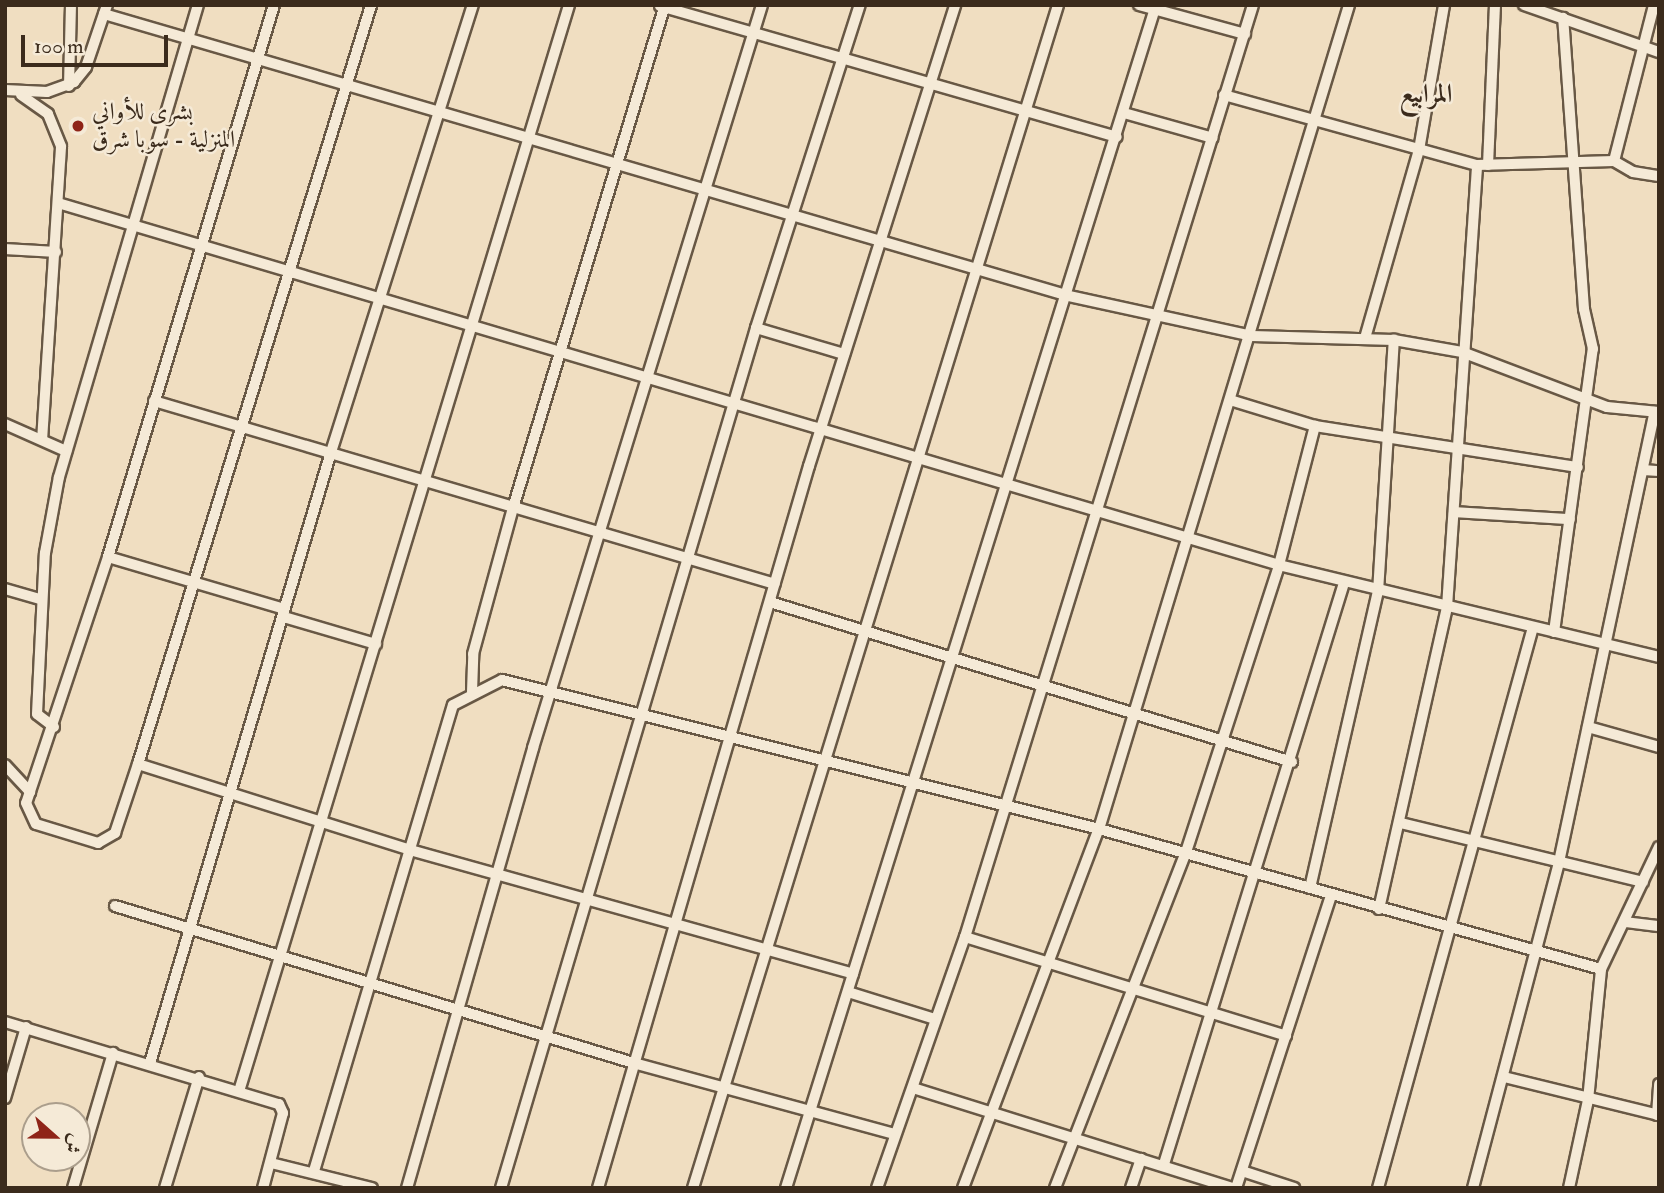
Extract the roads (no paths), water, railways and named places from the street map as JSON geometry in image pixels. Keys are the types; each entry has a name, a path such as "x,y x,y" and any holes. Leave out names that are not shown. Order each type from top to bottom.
{"street":[{"path":"69,86 71,5"},
{"path":"54,727 37,714 41,600 66,451 198,5"},
{"path":"274,5 108,557 26,808 36,824 105,842 115,833 138,764 371,5"},
{"path":"150,1063 187,928 285,613 331,452 382,299 472,5"},
{"path":"240,1088 280,952 325,822 376,644 533,138 569,5"},
{"path":"407,1188 497,872 651,379 762,5"},
{"path":"501,1188 756,328 860,5"},
{"path":"598,1188 637,1064 821,430 955,5"},
{"path":"693,1188 825,759 861,630 1058,5"},
{"path":"1139,5 1245,34"},
{"path":"877,1188 965,937 1045,686 1253,5"},
{"path":"963,1188 1052,962 1099,829 1252,336 1349,5"},
{"path":"1365,338 1419,150 1444,5"},
{"path":"1379,909 1401,823 1447,607 1462,352 1482,165 1495,5"},
{"path":"1524,5 1553,10 1563,18 1659,52"},
{"path":"1614,161 1654,5"},
{"path":"472,692 472,654 663,6 752,34 845,57 1025,114 1117,138"},
{"path":"786,1188 808,1111 916,782 950,658 1004,485 1069,296 1155,8"},
{"path":"21,95 69,86 86,68 106,9 188,37 349,82 617,165 1069,296 1252,336 1304,342 1365,338 1394,340 1462,352 1587,398 1657,412 1609,645 1559,862 1473,1188"},
{"path":"1554,632 1593,349 1584,309 1578,163 1563,18"},
{"path":"5,90 21,95 48,114 59,135 56,252 42,438"},
{"path":"1224,95 1316,125 1482,165 1614,161 1633,172 1659,176"},
{"path":"1124,113 1213,138"},
{"path":"58,203 288,272 561,348 734,405 1279,565 1378,592 1659,657"},
{"path":"5,249 56,252"},
{"path":"756,328 845,354"},
{"path":"1310,888 1378,592 1385,435 1394,340"},
{"path":"1230,400 1315,426 1578,467"},
{"path":"154,401 775,584"},
{"path":"5,424 42,438 66,451"},
{"path":"1055,1188 1136,988 1186,852 1279,565 1315,426"},
{"path":"1643,470 1659,471"},
{"path":"1454,512 1570,519"},
{"path":"108,557 194,582 376,644"},
{"path":"1164,1164 1208,1012 1292,762 1344,583"},
{"path":"5,589 41,600"},
{"path":"770,602 950,658 1135,711 1292,762"},
{"path":"1378,1188 1452,928 1532,627"},
{"path":"314,1171 453,705 472,692 502,680 553,689 916,782 1005,808 1099,829 1601,969"},
{"path":"1588,727 1659,747"},
{"path":"138,764 586,901 853,974"},
{"path":"5,765 30,792"},
{"path":"1401,823 1643,882"},
{"path":"1569,1188 1588,1100 1601,969 1659,847"},
{"path":"913,1088 1234,1188 1242,1171 1331,895"},
{"path":"115,906 370,979 637,1064 894,1134"},
{"path":"1625,922 1659,926"},
{"path":"965,937 1286,1036"},
{"path":"848,992 935,1019"},
{"path":"5,1022 240,1088 282,1108 271,1164 263,1188"},
{"path":"5,1098 26,1027"},
{"path":"73,1188 113,1053"},
{"path":"165,1188 199,1077"},
{"path":"1504,1077 1588,1100 1658,1115 1659,1084"},
{"path":"1131,1188 1141,1159"},
{"path":"271,1164 314,1171 355,1186 372,1188"},
{"path":"1242,1171 1287,1187"}],"place":[{"name":"بشرى للأواني المنزلية - سوبا شرق","path":"78,126"}],"district":[{"name":"المرابيع","path":"1426,95"}]}
